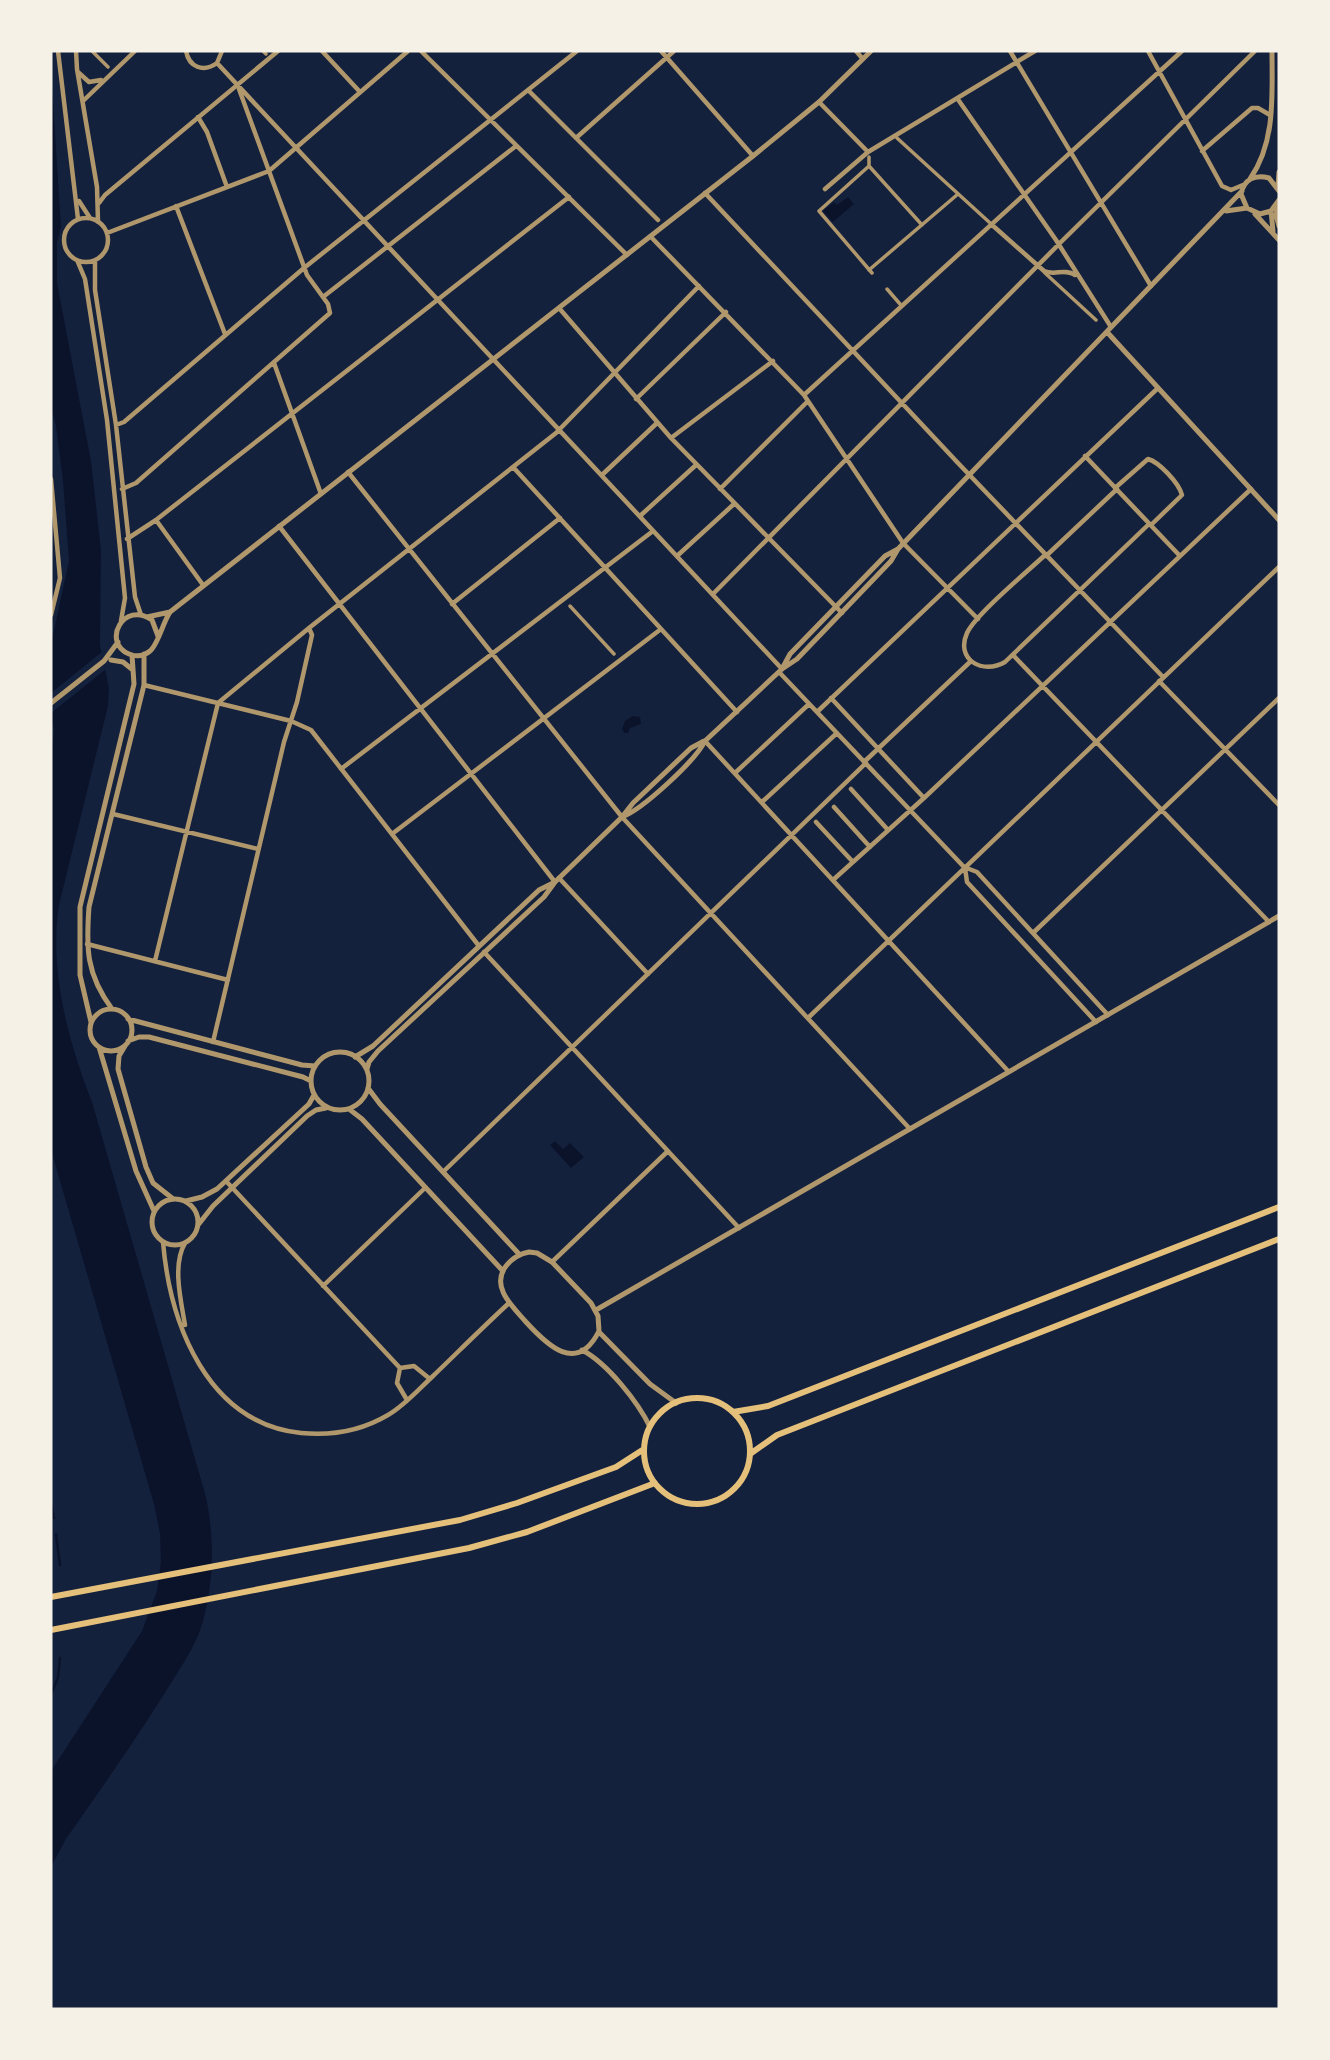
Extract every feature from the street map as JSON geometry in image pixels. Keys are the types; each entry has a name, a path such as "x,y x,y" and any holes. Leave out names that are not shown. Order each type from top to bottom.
{"main road":[{"path":"733,1412 768,1406 1279,1207"},
{"path":"750,1454 777,1434 1279,1239"},
{"path":"706,1399 733,1412 743,1424 749,1438 750,1454 747,1471 737,1486 723,1497 706,1504 692,1504 678,1500 655,1483 647,1467 644,1449 650,1427 661,1412 676,1403 706,1399"},
{"path":"51,1597 471,1516 517,1503 616,1466 644,1449"},
{"path":"51,1630 469,1548 527,1532 655,1483"}],"street":[{"path":"58,51 78,219"},
{"path":"76,51 97,187 98,222"},
{"path":"92,51 108,67"},
{"path":"83,102 135,51"},
{"path":"186,51 187,57 195,66 206,69 217,63 222,51"},
{"path":"99,203 278,51"},
{"path":"322,51 360,92"},
{"path":"107,233 269,171 408,51"},
{"path":"421,51 627,256"},
{"path":"116,425 124,422 304,268 577,51"},
{"path":"661,51 753,156"},
{"path":"576,138 674,51"},
{"path":"856,51 863,58"},
{"path":"104,661 130,654 144,654 154,647 170,612 753,156 818,102 871,51"},
{"path":"1010,51 1151,286"},
{"path":"825,189 896,137 1035,51"},
{"path":"1148,51 1225,189 1243,188"},
{"path":"804,396 990,223 1182,51"},
{"path":"713,594 845,458 1255,51"},
{"path":"519,1254 380,1104 369,1088 369,1062 544,897 557,880 691,748 705,741 781,670 797,659 891,561 903,543 1223,212 1263,158 1270,115 1272,51"},
{"path":"217,63 436,300 603,474 809,704 964,867 976,872 1108,1015"},
{"path":"77,69 89,82 105,79"},
{"path":"122,489 134,484 331,311 304,268 237,85"},
{"path":"528,90 658,220"},
{"path":"957,98 1059,244 1109,330 1158,388 1279,520"},
{"path":"818,102 869,155 869,166 922,225"},
{"path":"1202,151 1252,108 1258,108 1270,115"},
{"path":"198,117 207,132 227,187"},
{"path":"896,137 1046,273 1066,271 1077,277"},
{"path":"323,298 516,146"},
{"path":"869,166 819,211 871,272 958,194"},
{"path":"1279,172 1279,189"},
{"path":"1250,179 1263,176 1269,178 1279,189"},
{"path":"97,187 113,189"},
{"path":"1243,188 1242,200 1247,208 1279,240"},
{"path":"705,193 1279,805"},
{"path":"77,197 90,218"},
{"path":"127,539 156,520 569,197"},
{"path":"1254,213 1266,214 1279,202"},
{"path":"1279,202 1276,215 1279,226"},
{"path":"176,206 225,334"},
{"path":"1223,212 1247,208"},
{"path":"1271,211 1274,234"},
{"path":"77,260 95,260 107,246 107,233 98,222 90,218 78,219 67,229 64,243 66,250 77,260 85,279 107,420 125,598 117,631 118,642 130,654 135,671 80,907 80,975 91,1022 90,1036 99,1047 136,1171 154,1211 152,1225 154,1232 163,1242 167,1276 192,1355 221,1395 248,1416 278,1429 310,1434 341,1433 376,1422 393,1412 509,1303"},
{"path":"651,237 804,396 903,543 978,619"},
{"path":"95,260 95,290 116,425 135,597 144,616 155,625 158,636"},
{"path":"1045,273 1096,320"},
{"path":"155,961 218,704 309,628 560,429 699,286"},
{"path":"887,289 900,304"},
{"path":"559,308 657,423 842,613"},
{"path":"636,399 726,312"},
{"path":"671,438 773,361"},
{"path":"274,363 321,494"},
{"path":"817,712 1158,388"},
{"path":"720,489 808,401"},
{"path":"603,474 657,423"},
{"path":"1085,456 1180,556"},
{"path":"1148,458 1182,490 1182,495 1150,524 1013,655 998,666 990,668 979,666 971,660 964,643 978,619 1148,458"},
{"path":"640,516 696,465"},
{"path":"513,467 737,712"},
{"path":"348,472 622,817 910,1129"},
{"path":"51,479 60,578 51,613"},
{"path":"833,880 911,811 1251,489"},
{"path":"677,556 734,504"},
{"path":"452,604 560,518"},
{"path":"156,520 203,585"},
{"path":"279,526 420,709 557,880 648,974"},
{"path":"341,769 653,531"},
{"path":"781,670 790,654 885,556 898,549"},
{"path":"51,554 59,550"},
{"path":"808,1018 1279,567"},
{"path":"51,582 60,578"},
{"path":"570,606 614,654"},
{"path":"121,622 134,615 170,612"},
{"path":"214,1042 258,859 258,849 312,635 309,628"},
{"path":"392,834 661,629"},
{"path":"51,703 104,661 118,642"},
{"path":"112,1009 96,983 89,963 89,907 144,685 144,654"},
{"path":"1013,655 1269,922"},
{"path":"111,660 127,664 135,671"},
{"path":"443,1172 971,660"},
{"path":"144,685 291,720 311,730 484,952 739,1228"},
{"path":"831,698 924,798"},
{"path":"1033,933 1279,698"},
{"path":"735,773 809,704"},
{"path":"762,802 837,733"},
{"path":"705,741 1009,1071"},
{"path":"851,789 888,830"},
{"path":"834,807 870,846"},
{"path":"113,814 258,849"},
{"path":"816,822 853,862"},
{"path":"964,867 967,882 1096,1022"},
{"path":"355,1056 373,1046 539,890 557,880"},
{"path":"596,1310 1279,916"},
{"path":"87,944 229,980"},
{"path":"91,1022 100,1012 112,1009 120,1011 128,1019 132,1030 119,1056 118,1069 146,1167 153,1183 172,1198 186,1201 210,1194 309,1104 314,1095"},
{"path":"128,1019 302,1066 315,1066"},
{"path":"99,1047 111,1051 139,1037 149,1037 311,1081"},
{"path":"367,1069 355,1056 334,1052 321,1058 315,1066 311,1081 314,1095 327,1107 335,1110 349,1109 359,1104 369,1088"},
{"path":"163,1242 178,1245 194,1236 198,1225 232,1187 307,1116 327,1107"},
{"path":"349,1109 362,1119 502,1270"},
{"path":"552,1262 668,1151"},
{"path":"226,1181 400,1368"},
{"path":"323,1286 425,1188"},
{"path":"154,1211 164,1201 172,1198"},
{"path":"186,1201 196,1211 198,1225"},
{"path":"185,1243 180,1253 180,1276 186,1336"},
{"path":"599,1331 592,1343 582,1350 570,1353 553,1349 509,1303 501,1288 502,1270 519,1254 537,1253 552,1262 596,1310 599,1331 650,1384 676,1403"},
{"path":"582,1350 592,1356 634,1398 650,1427"},
{"path":"400,1368 414,1366 430,1379"},
{"path":"400,1368 397,1383 407,1400"}],"water":[{"path":"51,69 61,227 57,242 57,283 91,461 101,550 100,645 109,688 108,706 59,905 59,980 75,1055 92,1102 206,1497 212,1561 206,1609 190,1653 66,1839 51,1867 51,1771 142,1631 157,1591 161,1561 160,1534 154,1504 51,1150 51,754 54,730 51,717 51,644 69,561 63,481 51,408"},
{"path":"848,197 854,204 833,222 823,211 834,202 837,205"},
{"path":"633,716 640,717 641,724 624,733 622,729 625,721"},
{"path":"555,1141 563,1149 570,1143 584,1157 571,1168 550,1145"}],"pier":[{"path":"102,652 106,669 51,713 51,693"}],"waterway":[{"path":"51,1504 54,1518"},
{"path":"56,1534 60,1565"},
{"path":"51,1694 58,1678 60,1658"}]}
